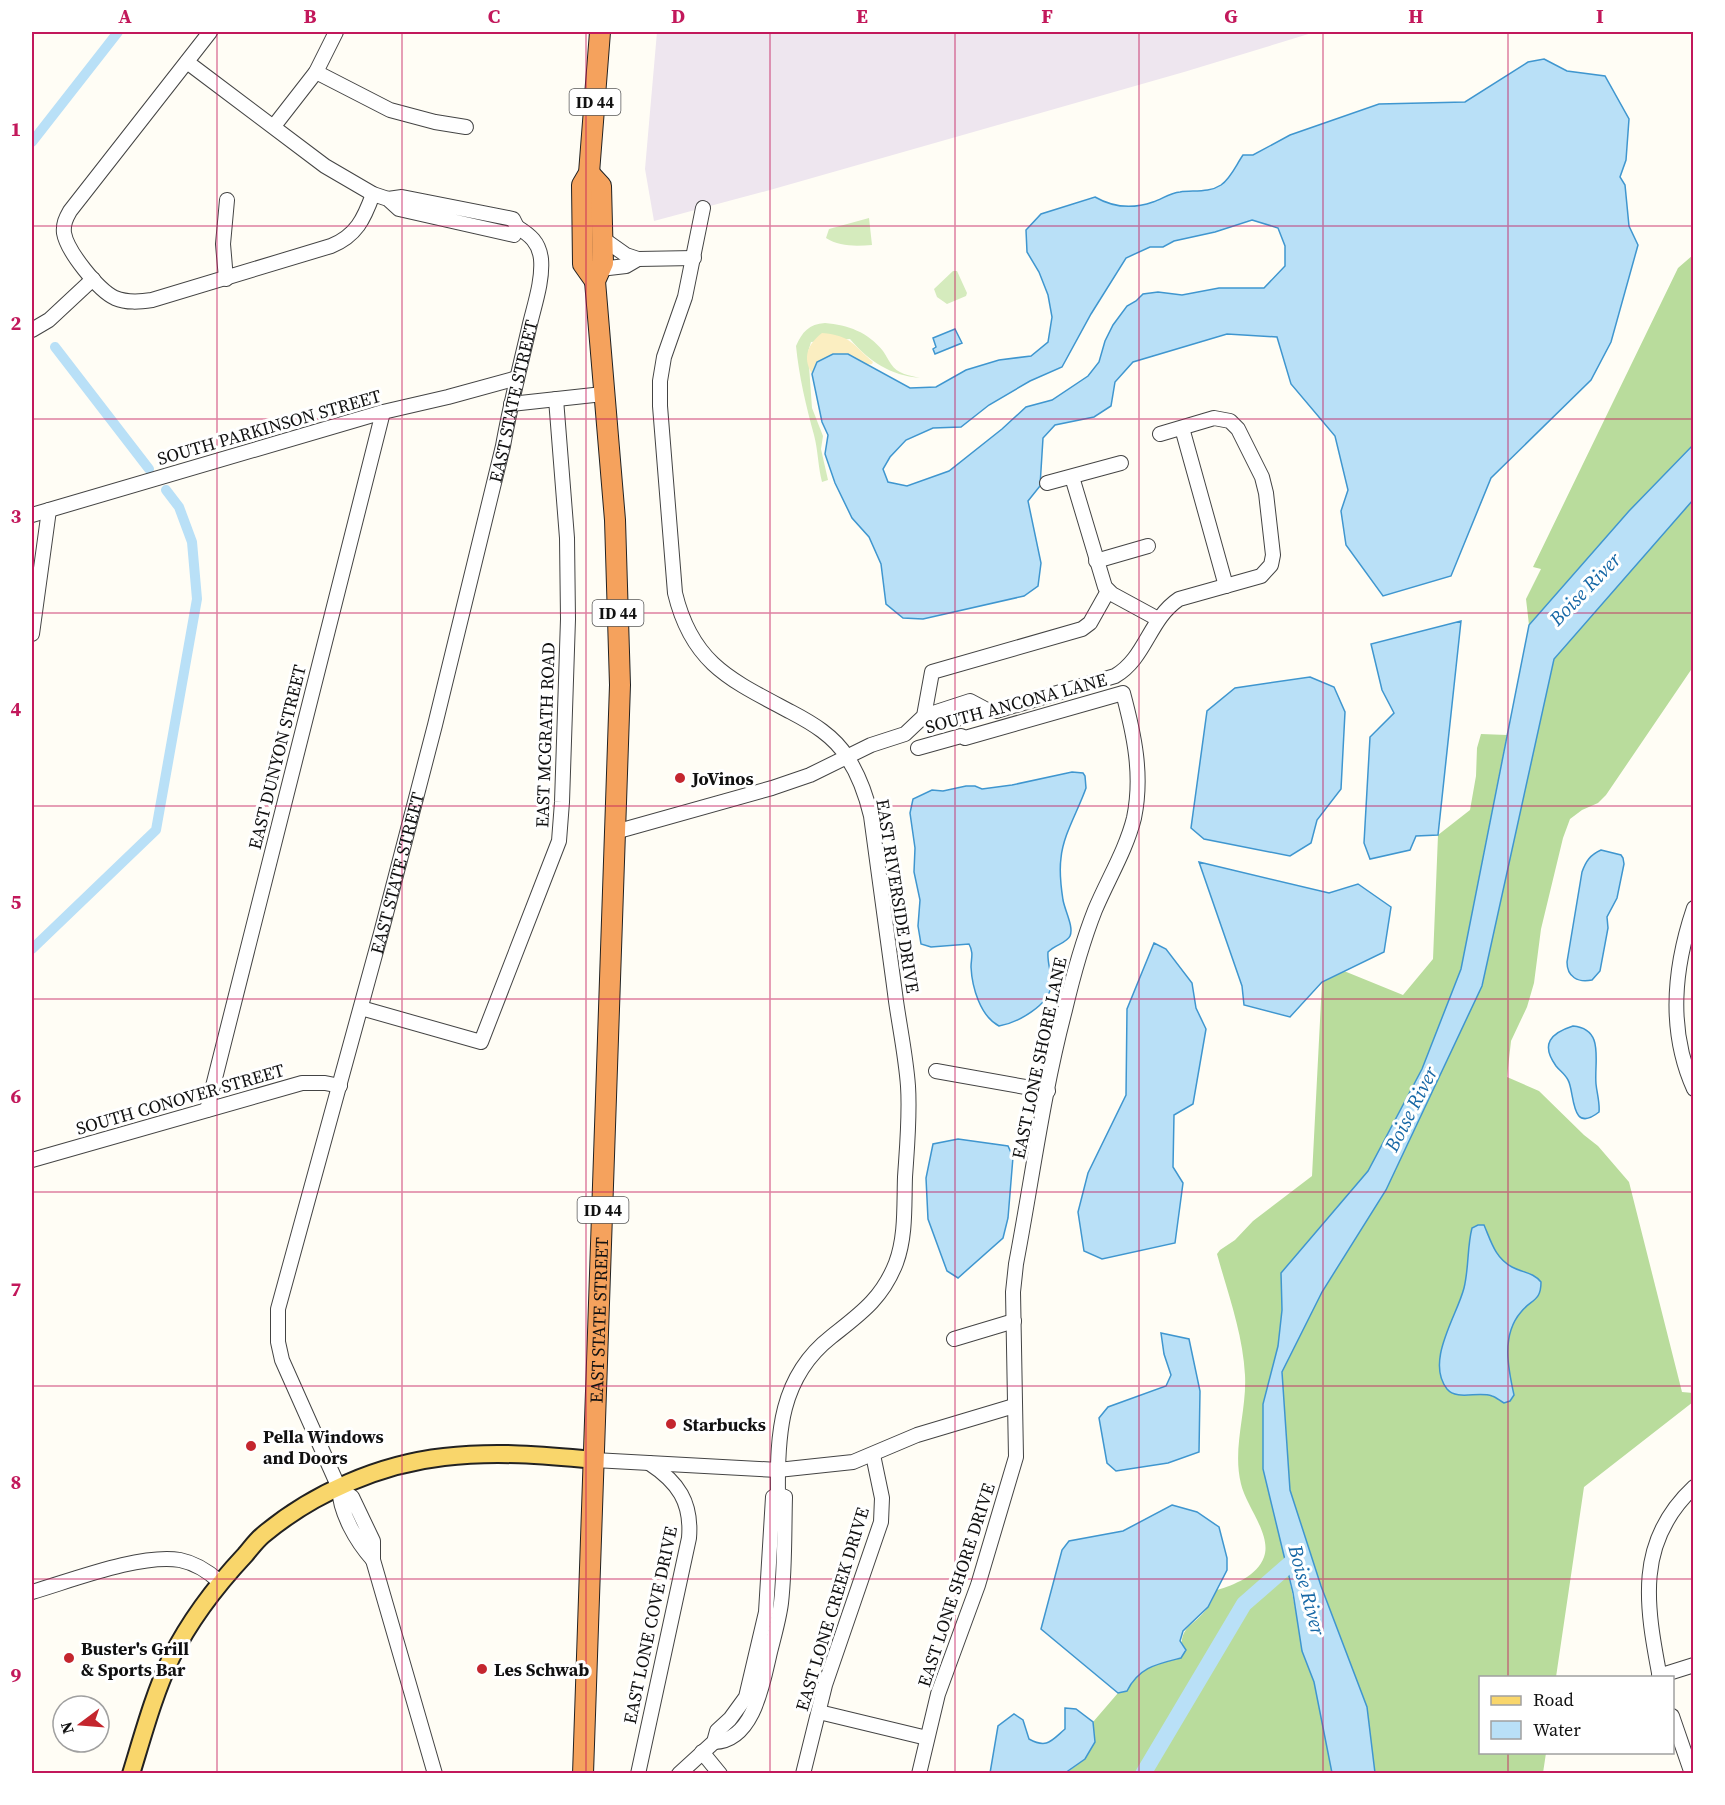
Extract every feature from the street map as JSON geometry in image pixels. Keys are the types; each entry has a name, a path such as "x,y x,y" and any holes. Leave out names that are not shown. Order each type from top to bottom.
{"highway":[{"name":"EAST STATE STREET","path":"598,275 583,264 582,185 589,173 600,32"},
{"name":"EAST STATE STREET","path":"589,173 601,186 603,262 598,275 603,394 615,520 620,656 619,744 594,1460"},
{"name":"ID 44","path":"583,1773 594,1460"}],"main road":[{"path":"131,1773 157,1693 172,1656 191,1622 220,1582 262,1536 287,1517 339,1488 388,1469 443,1457 499,1454 594,1460"}],"street":[{"path":"187,62 325,166 373,194 364,219 358,228 341,242 152,300 131,302 118,299 105,292 93,279 67,243 64,221 210,32"},
{"path":"274,126 316,72 336,32"},
{"path":"316,72 390,110 435,122 466,127"},
{"name":"EAST STATE STREET","path":"373,194 388,199 399,209 514,235 517,228 531,236 541,259 539,285 503,446 435,725 361,1008 278,1309 277,1327 282,1360 339,1488 340,1502 361,1546 373,1560 435,1773"},
{"path":"226,279 223,244 227,200"},
{"name":"EAST RIVERSIDE DRIVE","path":"679,1773 714,1742 724,1742 738,1731 750,1718 761,1692 780,1605 785,1497 778,1494 778,1470 781,1432 787,1399 807,1360 875,1301 896,1262 904,1225 908,1087 871,816 860,782 847,756 810,722 735,682 716,668 692,638 680,611 673,574 660,381 664,357 685,297 703,208"},
{"path":"602,238 626,255 638,259 694,258"},
{"path":"598,275 626,266 638,259"},
{"path":"32,330 49,320 93,279"},
{"name":"SOUTH PARKINSON STREET","path":"32,515 383,412 518,378"},
{"path":"511,404 603,394"},
{"name":"EAST MCGRATH ROAD","path":"361,1008 481,1042 559,841 568,620 567,538 556,399"},
{"name":"EAST DUNYON STREET","path":"207,1110 383,412"},
{"path":"615,832 772,788 810,775 871,745 905,734 924,716 970,701 987,710 996,711 1115,676 1136,657 1167,607 1179,599 1261,576 1271,565 1273,555 1269,516 1262,477 1238,429 1230,421 1214,418 1160,434"},
{"path":"1182,428 1226,586"},
{"path":"1047,483 1121,463"},
{"path":"1072,477 1102,583 1108,591 1158,619"},
{"path":"32,634 48,510"},
{"path":"1096,561 1148,546"},
{"path":"924,716 932,672 1082,629 1090,623 1108,591"},
{"name":"SOUTH ANCONA LANE","path":"918,748 960,736 965,738 1123,693"},
{"name":"EAST LONE SHORE LANE","path":"1014,1406 1013,1292 1016,1264 1062,1020 1078,959 1134,818 1137,759 1133,729 1123,693"},
{"path":"1694,908 1678,963 1675,989 1680,1046 1694,1089"},
{"path":"936,1071 1048,1091"},
{"name":"SOUTH CONOVER STREET","path":"32,1160 302,1083 325,1083 340,1086"},
{"path":"954,1339 1014,1321"},
{"path":"594,1460 778,1470 853,1462 917,1435 1014,1406"},
{"name":"EAST LONE SHORE DRIVE","path":"919,1773 938,1694 978,1585 1016,1457 1014,1406"},
{"name":"EAST LONE CREEK DRIVE","path":"803,1773 825,1685 880,1522 882,1498 873,1455"},
{"name":"EAST LONE COVE DRIVE","path":"638,1773 688,1547 690,1524 686,1503 675,1485 663,1472 649,1463"},
{"path":"1660,1676 1650,1610 1648,1582 1651,1558 1666,1518 1680,1499 1694,1486"},
{"path":"32,1592 138,1561 160,1558 190,1563 208,1572 220,1582"},
{"path":"1663,1676 1694,1665"},
{"path":"819,1712 927,1738"},
{"path":"1674,1722 1692,1773"},
{"path":"702,1752 720,1773"}],"shaded area":[{"path":"657,32 1315,32 1184,72 654,221 645,169"}],"green space":[{"path":"869,218 872,245 854,246 826,238 829,229"},
{"path":"1693,255 1693,445 1629,511 1529,625 1526,599 1541,569 1533,567 1678,268"},
{"path":"953,271 957,271 967,293 966,296 947,304 937,297 934,289"},
{"path":"825,323 850,328 864,334 877,344 897,370 920,378 899,374 881,366 850,339 811,342 808,352 812,408 823,436 821,449 828,480 822,482 796,346 807,330"},
{"path":"1693,500 1693,667 1606,795 1598,803 1582,810 1570,819 1563,838 1541,929 1534,983 1527,1007 1511,1041 1507,1077 1539,1091 1598,1146 1629,1182 1682,1392 1693,1393 1693,1402 1584,1487 1556,1676 1479,1676 1479,1754 1546,1754 1543,1773 1375,1773 1367,1707 1321,1586 1290,1490 1282,1373 1322,1292 1386,1190 1482,986 1554,659"},
{"path":"1481,734 1507,735 1461,969 1422,1069 1368,1171 1281,1273 1282,1310 1278,1346 1263,1404 1281,1539 1302,1651 1314,1682 1332,1773 1065,1774 1085,1759 1095,1742 1093,1722 1118,1693 1127,1691 1137,1677 1150,1668 1181,1658 1182,1638 1185,1632 1202,1615 1217,1590 1251,1574 1261,1564 1264,1557 1266,1548 1262,1530 1241,1484 1238,1457 1245,1389 1244,1360 1217,1254 1235,1240 1253,1221 1312,1176 1322,982 1344,971 1403,995 1433,959 1438,835 1470,810 1476,776 1477,748"}],"sand":[{"path":"822,333 840,336 851,342 873,362 872,364 865,365 848,354 817,362 812,374 807,362 808,351"}],"water":[{"path":"1544,59 1567,71 1605,76 1629,119 1626,160 1620,177 1625,185 1629,226 1638,245 1611,342 1591,380 1491,478 1451,576 1383,596 1346,545 1341,511 1348,490 1335,436 1291,384 1277,337 1227,334 1133,362 1115,382 1111,406 1094,417 1055,425 1043,438 1040,486 1028,501 1041,563 1038,586 1024,596 923,619 903,618 886,604 881,564 869,537 852,518 835,483 825,454 828,435 822,422 812,374 817,362 833,354 848,354 910,388 936,387 966,370 999,360 1031,356 1048,342 1052,317 1048,295 1039,272 1027,252 1026,230 1041,214 1095,197 1116,205 1138,206 1176,193 1211,189 1228,179 1243,155 1253,155 1290,135 1379,104 1465,102 1528,62","holes":["1252,220 1278,228 1285,246 1285,266 1264,288 1219,288 1182,295 1158,292 1143,294 1127,306 1113,325 1105,341 1099,362 1088,376 1052,400 1026,407 949,471 907,486 888,482 883,469 890,457 906,440 933,428 961,427 989,405 1030,381 1062,367 1091,314 1126,258 1150,247 1163,247 1174,241 1215,232"]},
{"path":"955,329 962,343 935,354 933,349 936,347 933,338"},
{"name":"Boise River","path":"1693,445 1693,500 1554,659 1482,986 1386,1190 1322,1292 1282,1372 1290,1490 1321,1586 1367,1707 1375,1773 1332,1773 1314,1682 1302,1651 1293,1593 1263,1469 1263,1404 1278,1346 1282,1310 1281,1273 1368,1171 1422,1069 1461,969 1529,625 1629,511"},
{"path":"1461,621 1438,835 1416,836 1410,850 1370,859 1364,843 1370,737 1394,713 1382,690 1371,644"},
{"path":"1310,677 1334,687 1345,712 1341,789 1317,820 1311,843 1290,856 1204,839 1191,828 1207,711 1235,688"},
{"path":"1072,772 1083,773 1086,788 1068,832 1061,858 1060,874 1064,904 1070,924 1070,936 1048,952 1051,985 1045,999 1023,1017 999,1026 982,1008 975,992 971,967 972,953 969,944 931,947 921,944 918,926 920,900 914,872 915,848 910,813 913,799 932,790 943,791 966,786 982,789"},
{"path":"1601,850 1621,855 1624,864 1617,898 1607,917 1608,928 1600,971 1592,980 1582,981 1571,975 1567,962 1582,872 1589,859"},
{"path":"1199,862 1329,893 1358,884 1391,907 1384,952 1322,982 1290,1017 1244,1005 1242,986"},
{"path":"1154,943 1166,949 1192,983 1196,1008 1206,1029 1193,1104 1174,1115 1173,1167 1183,1183 1175,1243 1102,1259 1084,1251 1078,1212 1088,1173 1126,1095 1127,1009"},
{"path":"1573,1026 1583,1028 1590,1033 1596,1048 1599,1112 1590,1118 1578,1115 1568,1080 1556,1066 1549,1051 1550,1040 1559,1032"},
{"path":"958,1139 1008,1146 1013,1157 1008,1218 1003,1238 958,1278 947,1271 928,1219 926,1178 933,1144"},
{"path":"1484,1225 1501,1259 1516,1269 1535,1276 1541,1282 1537,1297 1521,1312 1511,1331 1508,1341 1508,1363 1514,1395 1510,1401 1504,1403 1486,1395 1451,1393 1441,1378 1439,1365 1445,1338 1464,1288 1472,1228"},
{"path":"1161,1333 1189,1339 1200,1391 1199,1452 1168,1463 1116,1471 1107,1463 1099,1418 1108,1407 1166,1386 1171,1375 1164,1354"},
{"path":"1172,1505 1197,1512 1219,1527 1227,1558 1227,1570 1208,1607 1183,1631 1180,1641 1186,1650 1181,1658 1150,1668 1137,1677 1127,1691 1118,1693 1041,1629 1062,1550 1069,1541 1123,1531"},
{"path":"1065,1708 1076,1709 1093,1722 1095,1742 1085,1759 1065,1773 990,1773 998,1726 1014,1714 1023,1720 1029,1739 1045,1743 1065,1729"}],"waterway":[{"path":"32,142 118,32"},
{"path":"55,347 149,469"},
{"path":"32,949 156,830 197,599 192,542 179,507 166,490"},
{"name":"Boise River","path":"1143,1774 1244,1604 1300,1555"}],"place":[{"name":"JoVinos","path":"680,778"},
{"name":"Starbucks","path":"671,1424"},
{"name":"Pella Windows and Doors","path":"251,1446"},
{"name":"Buster's Grill & Sports Bar","path":"69,1658"},
{"name":"Les Schwab","path":"482,1669"}]}
